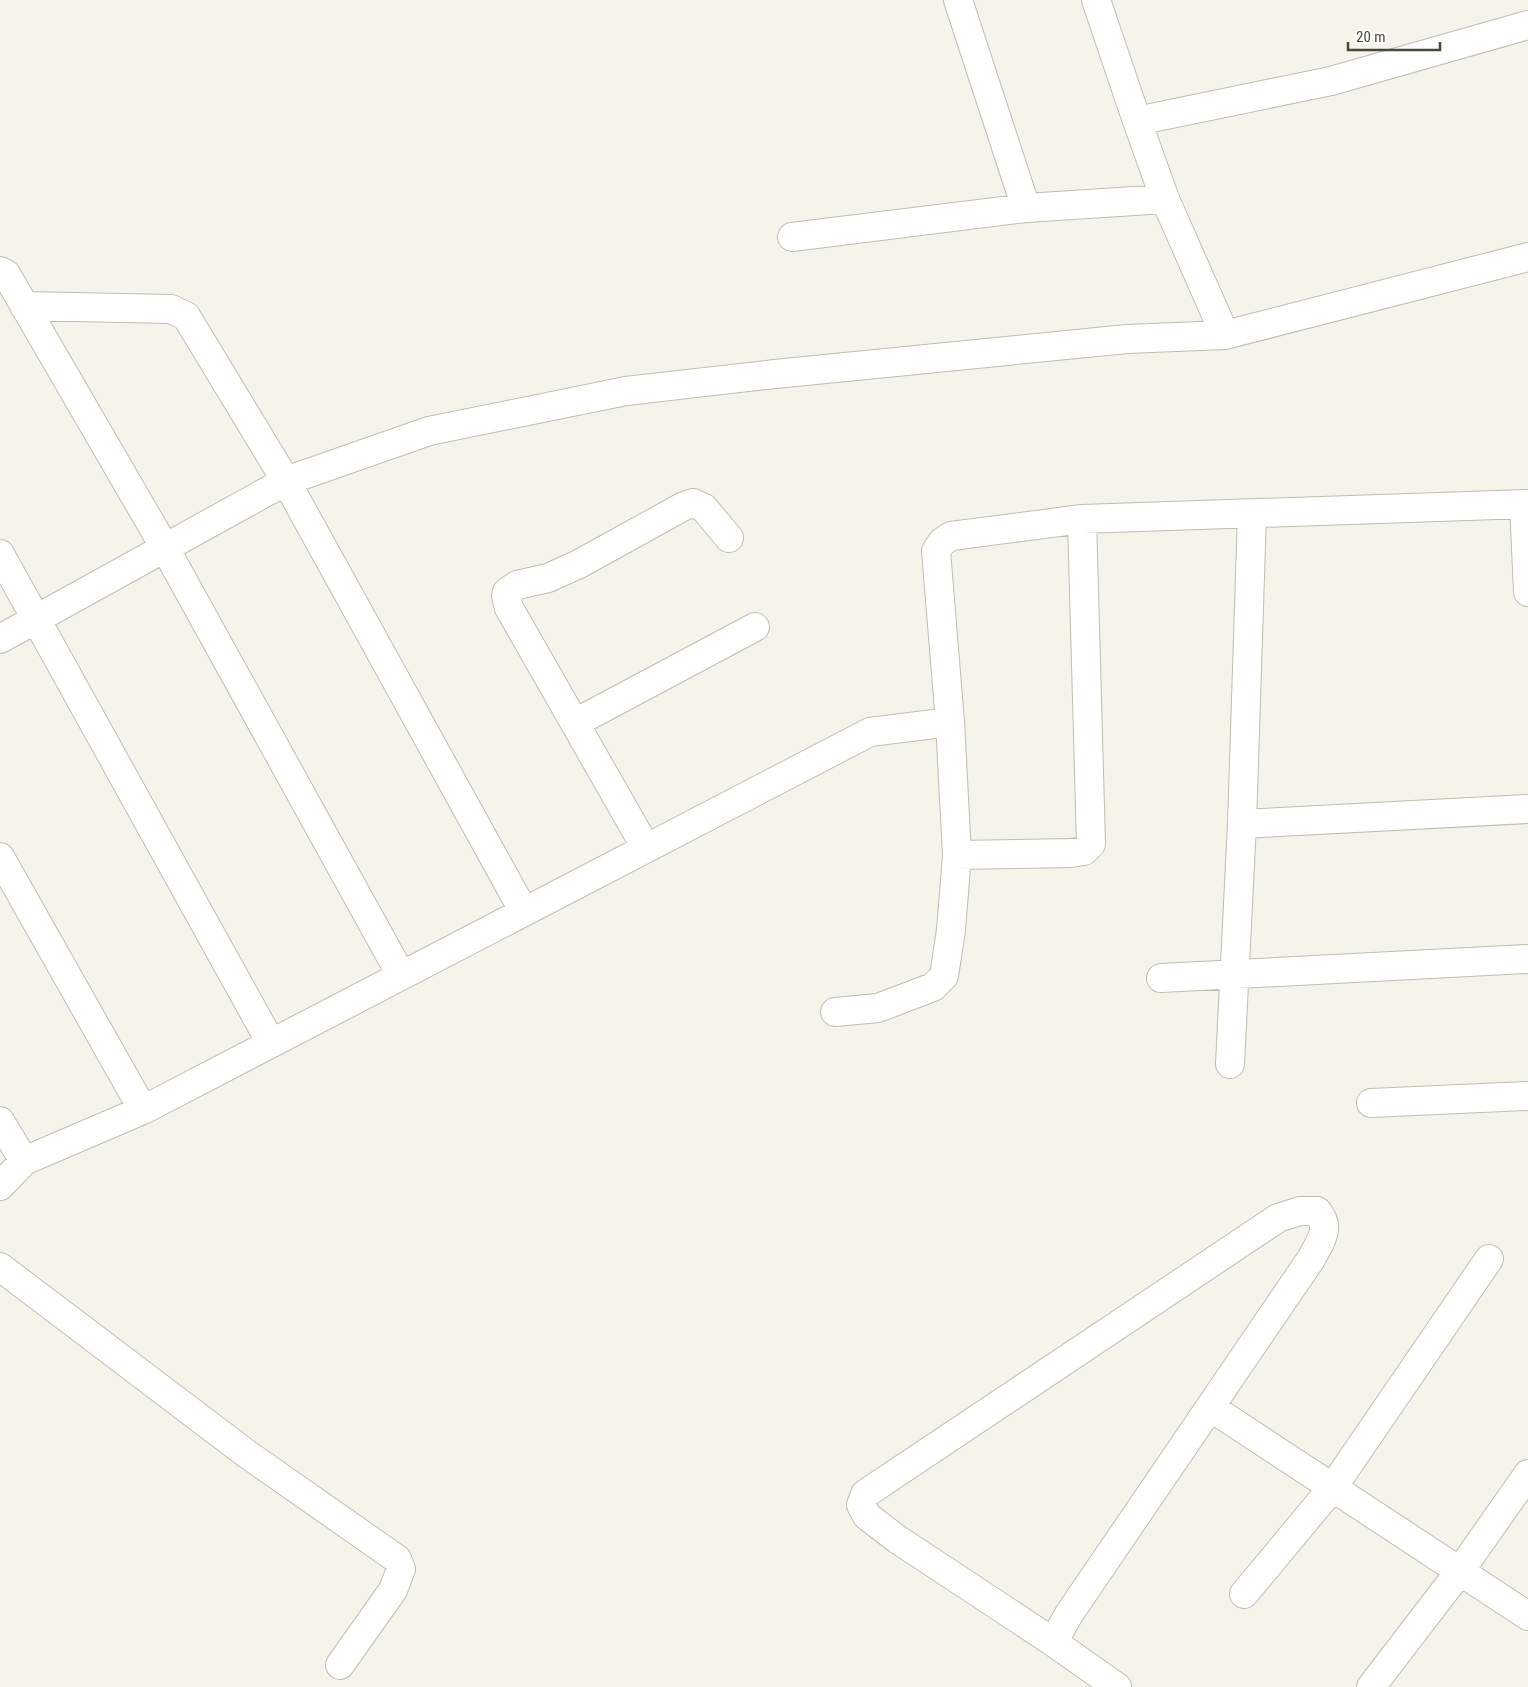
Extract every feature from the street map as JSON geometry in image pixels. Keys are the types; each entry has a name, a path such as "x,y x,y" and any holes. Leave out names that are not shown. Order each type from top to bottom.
{"street":[{"path":"958,0 1026,208"},
{"path":"1096,0 1165,199 1225,335"},
{"path":"1137,121 1331,81 1528,25"},
{"path":"792,237 1026,208 1165,199"},
{"path":"0,639 286,481 429,431 626,390 1127,339 1225,335 1528,258"},
{"path":"0,271 6,274 164,548 401,975"},
{"path":"24,306 172,309 186,316 286,481 524,912"},
{"path":"646,848 509,608 507,592 517,585 548,578 579,564 684,506 693,504 704,508 729,538"},
{"path":"835,1012 878,1008 932,987 944,976 951,930 957,855 950,722 936,551 942,542 952,536 1082,519 1526,504 1528,592"},
{"path":"1230,1064 1242,824 1252,514"},
{"path":"957,855 1071,853 1084,851 1091,844 1082,519"},
{"path":"0,554 271,1043"},
{"path":"575,723 755,627"},
{"path":"0,1186 24,1161 142,1110 870,732 950,722"},
{"path":"1242,824 1528,810"},
{"path":"0,857 142,1110"},
{"path":"1161,978 1528,959"},
{"path":"1371,1104 1528,1096"},
{"path":"0,1121 24,1161"},
{"path":"1054,1642 1069,1614 1311,1258 1325,1230 1322,1217 1317,1212 1300,1210 1278,1218 864,1494 861,1505 866,1516 897,1539 1054,1642 1117,1687"},
{"path":"1244,1594 1332,1487 1489,1258"},
{"path":"0,1267 248,1454 397,1559 401,1569 393,1590 340,1665"},
{"path":"1210,1407 1528,1616"},
{"path":"1371,1687 1460,1571 1528,1474"}]}
